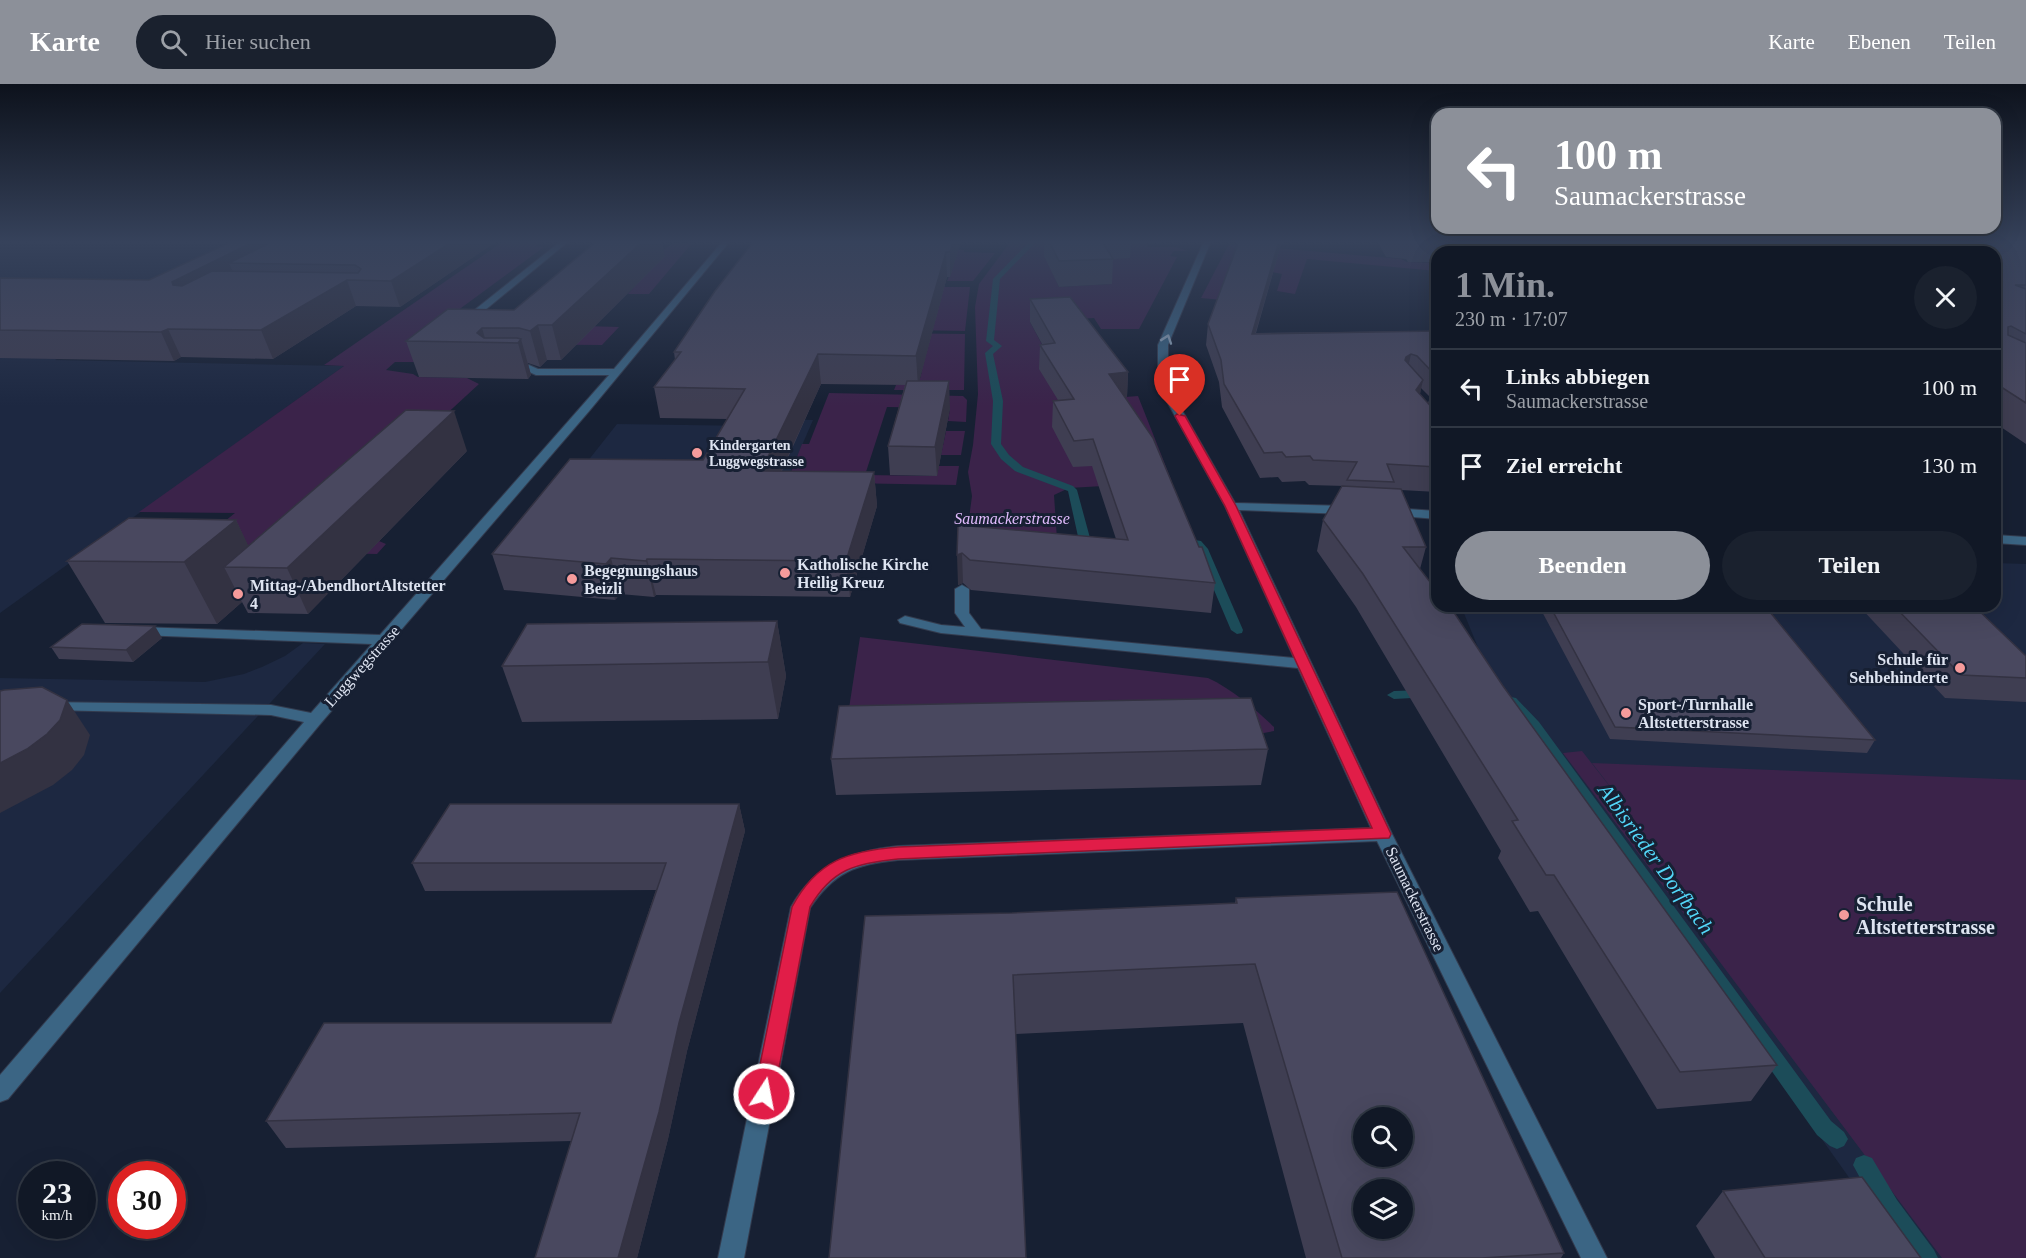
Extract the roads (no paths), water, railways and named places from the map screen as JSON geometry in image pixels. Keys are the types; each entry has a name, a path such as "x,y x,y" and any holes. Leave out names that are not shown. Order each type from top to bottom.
{"street":[{"path":"464,323 498,296"},
{"name":"Luggwegstrasse","path":"0,1092 315,719 681,296"},
{"name":"Saumackerstrasse","path":"1184,296 1163,345 1163,370 1170,398 1231,506 1383,834 1594,1258"},
{"path":"495,368 529,368 536,372 616,372"},
{"path":"1231,506 1431,515"},
{"path":"2001,539 2026,541"},
{"path":"962,589 962,613 976,632"},
{"path":"905,620 941,629 1305,664"},
{"path":"119,630 385,640"},
{"path":"36,705 271,710 315,719"},
{"path":"731,1258 801,907 813,886 838,866 863,856 898,853 1383,834"}],"waterway":[{"name":"Albisrieder Dorfbach","path":"995,296 990,341 998,346 989,353 998,401 996,444 1005,457 1019,469 1069,488"},
{"name":"Albisrieder Dorfbach","path":"1073,492 1085,541 1098,543"},
{"name":"Albisrieder Dorfbach","path":"1183,541 1197,543 1202,549 1237,630"},
{"name":"Albisrieder Dorfbach","path":"1394,695 1425,694"},
{"name":"Albisrieder Dorfbach","path":"1511,701 1534,725 1824,1128 1837,1139"},
{"name":"Albisrieder Dorfbach","path":"1864,1165 1889,1208 1926,1258"}],"place":[{"name":"Kindergarten Luggwegstrasse","path":"697,453"},
{"name":"Katholische Kirche Heilig Kreuz","path":"785,573"},
{"name":"Begegnungshaus Beizli","path":"572,579"},
{"name":"Mittag-/AbendhortAltstetter 4","path":"238,594"},
{"name":"Schule für Sehbehinderte","path":"1960,668"},
{"name":"Sport-/Turnhalle Altstetterstrasse","path":"1626,713"},
{"name":"Schule Altstetterstrasse","path":"1844,915"}]}
